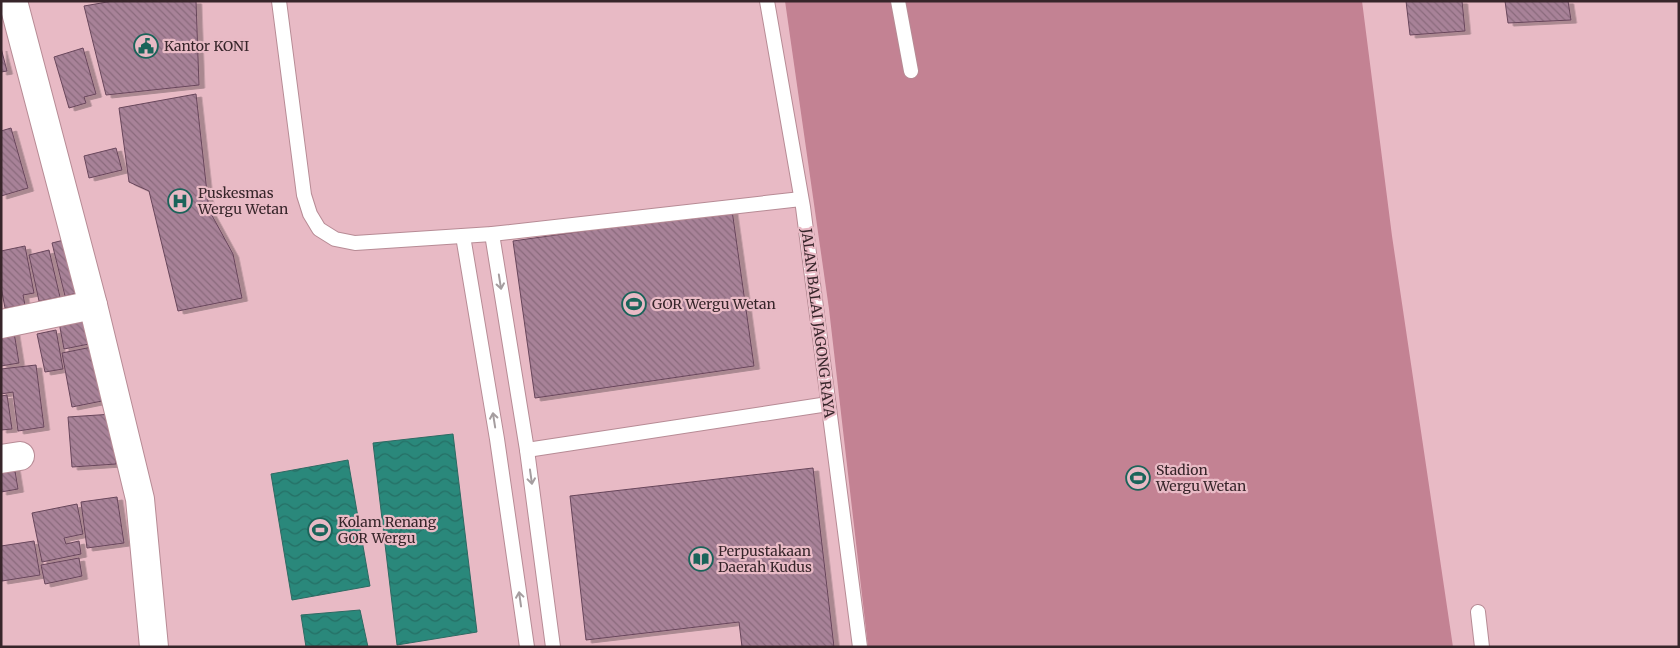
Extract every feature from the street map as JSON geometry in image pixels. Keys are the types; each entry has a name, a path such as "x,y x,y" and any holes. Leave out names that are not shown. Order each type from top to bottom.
{"street":[{"path":"13,1 93,305 140,498 154,647"},
{"path":"1,324 93,305"}],"lane":[{"path":"279,1 304,195 310,214 319,229 335,239 355,243 492,234 801,199"},
{"name":"JALAN BALAI JAGONG RAYA","path":"767,1 801,199 860,647"},
{"path":"898,1 911,71"},
{"path":"492,234 527,450 553,647"},
{"path":"463,236 497,439 527,647"},
{"path":"527,450 828,404"},
{"path":"1478,612 1482,647"}],"shaded area":[{"name":"Stadion Wergu Wetan","path":"785,1 1362,1 1392,236 1453,647 868,647 829,309"}],"water":[{"path":"453,434 477,632 397,645 373,443"},
{"name":"Kolam Renang GOR Wergu","path":"348,460 370,586 292,600 271,474"},
{"path":"360,610 368,647 306,647 301,615"}],"building":[{"name":"Kantor KONI","path":"113,1 196,1 199,85 106,95 84,6"},
{"path":"1406,1 1462,1 1465,31 1410,35"},
{"path":"1505,1 1568,1 1571,20 1508,23"},
{"path":"1,48 7,71 1,72"},
{"path":"83,48 96,94 84,97 86,103 69,108 54,57"},
{"name":"Puskesmas Wergu Wetan","path":"196,94 209,210 233,254 242,298 178,311 149,191 129,182 119,108"},
{"path":"11,128 28,188 1,196 1,131"},
{"path":"116,148 122,170 89,178 84,156"},
{"name":"GOR Wergu Wetan","path":"732,210 754,366 535,398 513,241"},
{"path":"68,239 81,292 65,296 52,243"},
{"path":"25,246 34,293 23,295 25,305 5,308 1,287 1,251"},
{"path":"49,250 60,297 39,301 29,255"},
{"path":"92,310 99,342 64,349 58,317"},
{"path":"56,330 63,369 45,372 37,334"},
{"path":"14,332 19,363 1,366 1,334"},
{"path":"102,345 112,399 72,407 62,353"},
{"path":"36,365 44,427 18,431 13,392 1,394 1,369"},
{"path":"7,395 12,429 1,430 1,396"},
{"path":"113,414 116,464 72,467 68,417"},
{"path":"13,459 18,489 1,492 1,461"},
{"name":"Perpustakaan Daerah Kudus","path":"813,468 834,647 742,647 739,622 586,640 570,496"},
{"path":"117,497 124,543 87,548 81,502"},
{"path":"77,504 83,534 64,538 66,544 79,541 81,554 42,562 32,513"},
{"path":"34,541 40,575 2,581 1,546"},
{"path":"79,558 82,576 45,584 41,565"}],"place":[{"name":"Kantor KONI","path":"146,46"},
{"name":"Puskesmas Wergu Wetan","path":"180,201"},
{"name":"GOR Wergu Wetan","path":"634,304"},
{"name":"Stadion Wergu Wetan","path":"1138,478"},
{"name":"Kolam Renang GOR Wergu","path":"320,530"},
{"name":"Perpustakaan Daerah Kudus","path":"701,559"}]}
